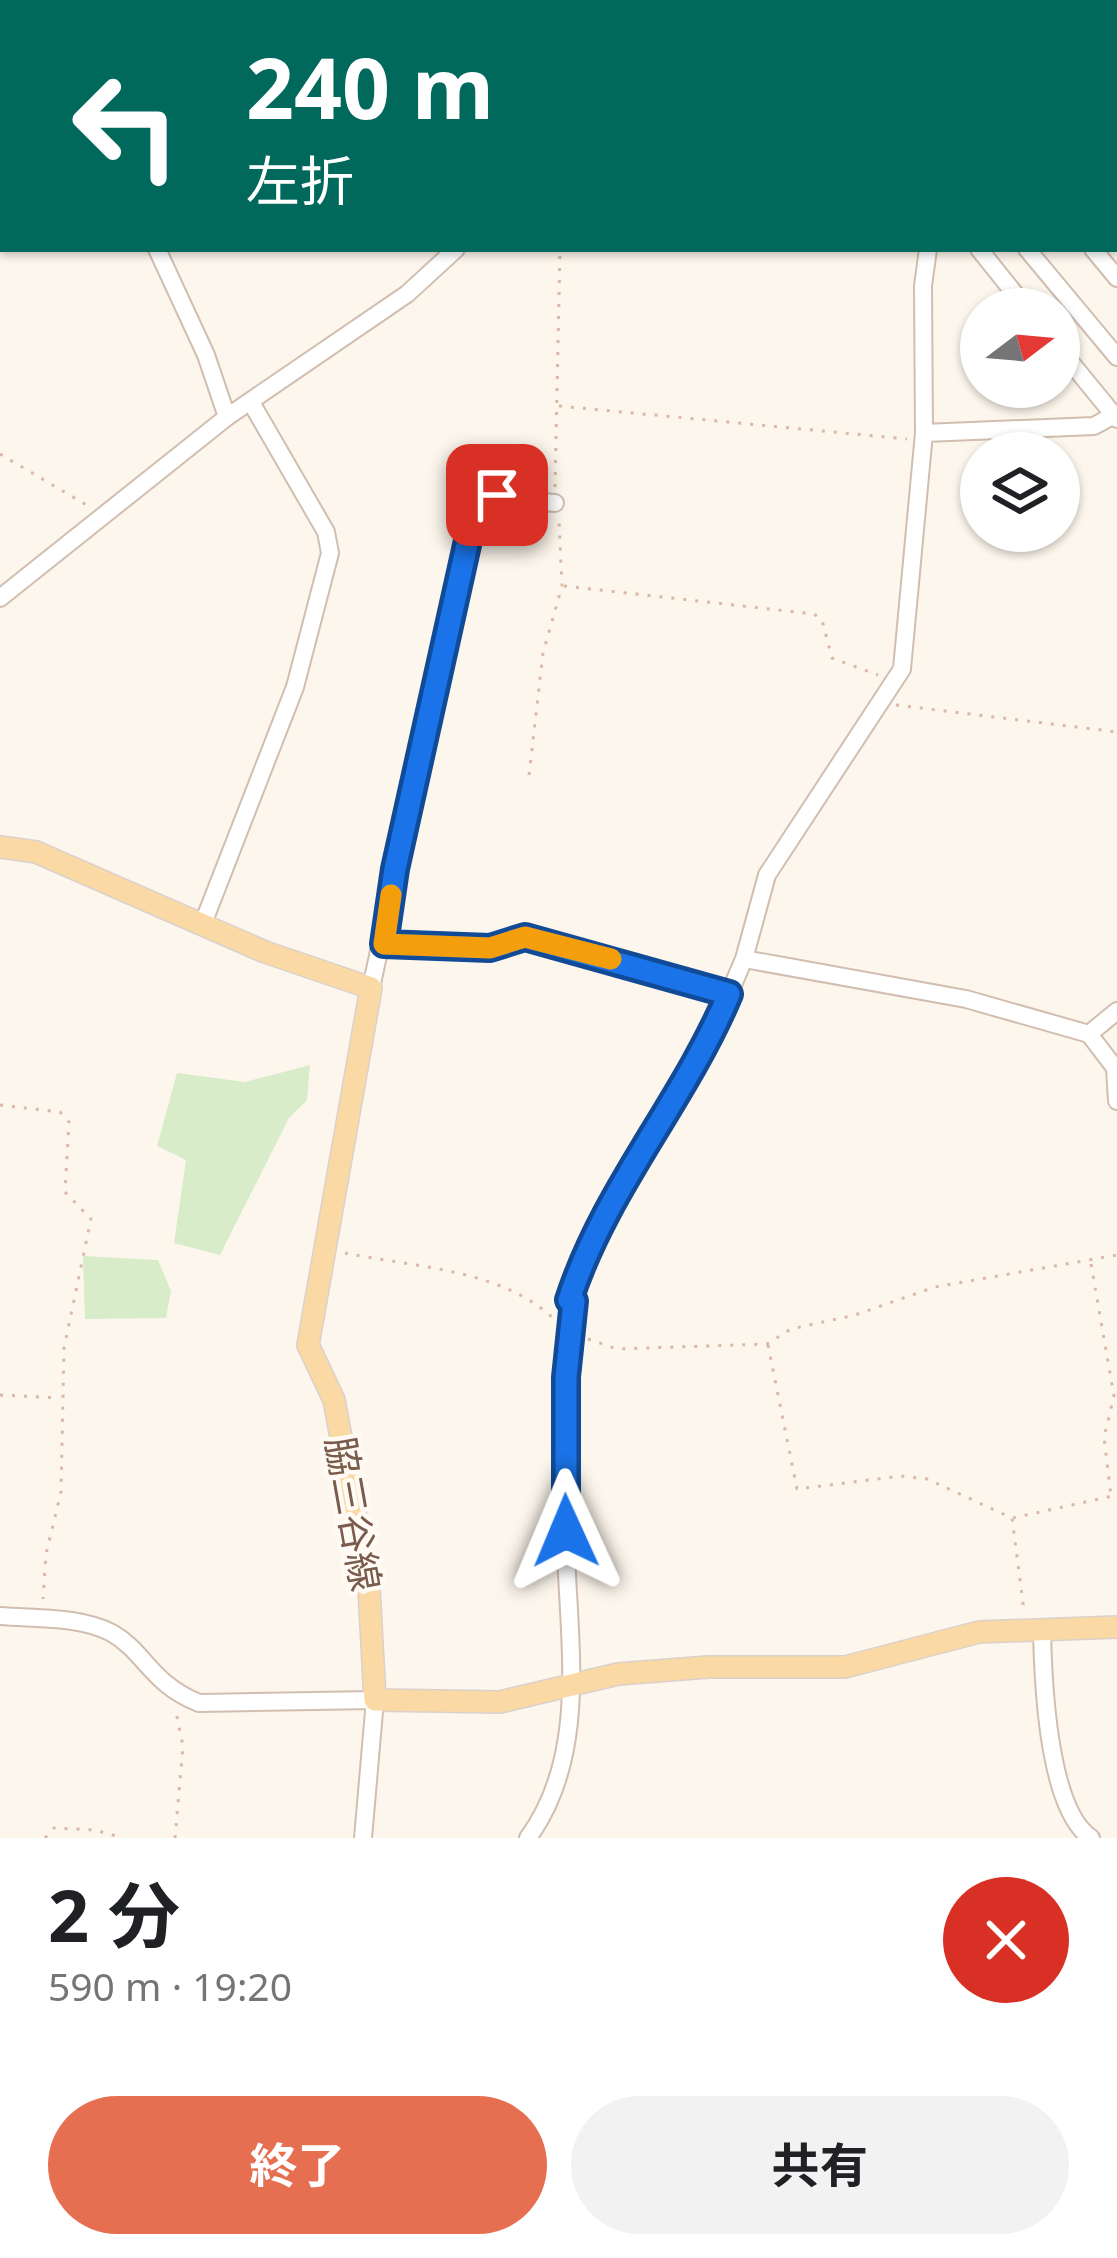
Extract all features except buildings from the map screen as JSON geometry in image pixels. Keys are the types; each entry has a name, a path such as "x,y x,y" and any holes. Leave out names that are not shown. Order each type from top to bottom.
{"main road":[{"path":"0,847 36,852 202,926 370,988"},
{"name":"脇三谷線","path":"370,988 308,1345 334,1400 368,1588 375,1700"},
{"path":"375,1700 500,1702 661,1669 845,1666 979,1632 1117,1627"}],"street":[{"path":"158,252 206,355 227,417"},
{"path":"0,598 227,417 407,294 453,252"},
{"path":"528,1838 555,1789 574,1685 564,1489 568,1333 574,1301 569,1300 580,1264 617,1191 708,1043 744,959 767,875 795,825 902,669 924,436 923,286 928,252"},
{"path":"981,252 1011,288"},
{"path":"1030,252 1117,357"},
{"path":"1096,252 1117,278"},
{"path":"924,436 1094,426 1115,417 1080,374"},
{"path":"202,926 295,687 330,553 326,532 252,404"},
{"path":"370,988 384,944 395,869 475,509 484,497 497,495 555,503"},
{"path":"384,944 490,948 525,937 729,994"},
{"path":"744,959 967,999 1089,1034 1114,1068 1117,1101"},
{"path":"1089,1034 1117,1011"},
{"path":"0,1616 85,1623 116,1635 172,1693 199,1703 375,1700 364,1838"},
{"path":"1033,1631 1053,1754 1082,1835"}],"path":[{"path":"557,406 924,436"},
{"path":"0,454 107,517"},
{"path":"562,586 814,614 822,620 832,658 894,682"},
{"path":"882,703 1117,732"},
{"path":"0,1105 60,1112 69,1122 65,1192 91,1219 68,1316 62,1492 46,1554 42,1619"},
{"path":"324,1249 501,1285 536,1301 568,1333 617,1349 767,1343 791,1328 988,1274 1117,1256"},
{"path":"767,1343 797,1489 902,1476 927,1479 1012,1519 1114,1495 1104,1437 1114,1396 1091,1263"},
{"path":"0,1395 62,1398"},
{"path":"1012,1519 1033,1631"},
{"path":"172,1693 183,1745 175,1838"},
{"path":"45,1838 54,1828 70,1827 123,1838"}],"green space":[{"path":"310,1065 307,1100 289,1118 220,1255 174,1243 186,1160 157,1146 177,1073 245,1082"},
{"path":"83,1256 158,1260 171,1291 166,1318 85,1319"}],"slow traffic":[{"path":"391,895 384,944 490,948 525,937 611,959"}],"route":[{"path":"497,495 484,497 475,509 395,869 384,944 490,948 525,937 729,994 708,1043 617,1191 580,1264 569,1300 574,1301 566,1377 566,1531"}]}
